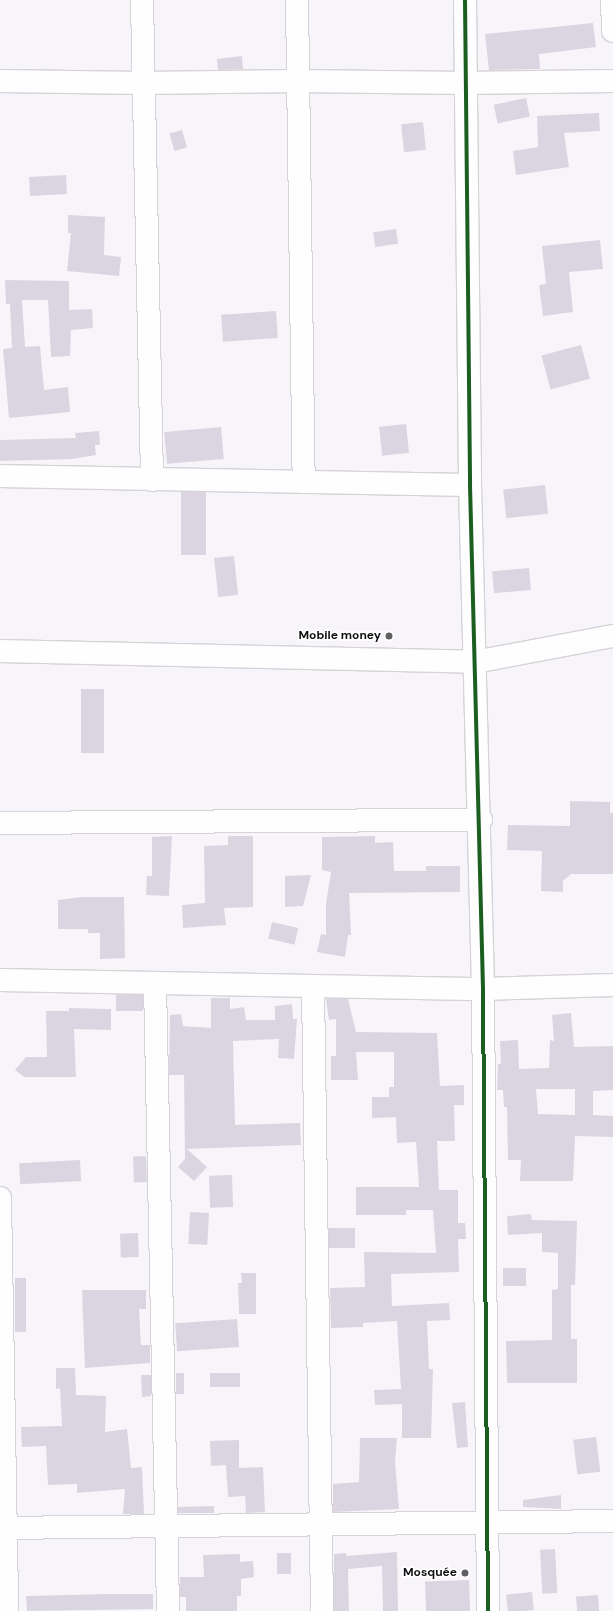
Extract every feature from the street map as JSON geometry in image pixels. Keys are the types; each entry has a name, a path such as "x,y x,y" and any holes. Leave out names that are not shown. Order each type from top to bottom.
{"street":[{"path":"142,0 152,480"},
{"path":"297,0 304,482"},
{"path":"465,0 470,485 481,820 488,1611"},
{"path":"612,0 613,31"},
{"path":"0,82 144,83 298,80 466,84 613,81"},
{"path":"0,476 470,485"},
{"path":"0,651 475,662 613,636"},
{"path":"0,823 481,820"},
{"path":"0,980 483,989 613,985"},
{"path":"154,983 168,1526 168,1611"},
{"path":"313,986 322,1611"},
{"path":"0,1198 3,1528 7,1611"},
{"path":"3,1528 613,1521"}],"building":[{"path":"593,23 596,47 539,54 540,69 489,70 485,34"},
{"path":"242,56 243,69 218,70 217,59"},
{"path":"526,98 530,117 498,123 494,105"},
{"path":"599,113 600,131 564,133 569,167 516,175 513,151 538,147 537,116"},
{"path":"423,122 426,150 404,152 401,124"},
{"path":"182,130 187,147 174,151 170,134"},
{"path":"66,175 67,194 30,196 29,177"},
{"path":"68,215 105,217 104,255 121,257 119,276 67,271 71,233 68,233"},
{"path":"396,229 398,244 375,247 373,232"},
{"path":"600,240 603,269 569,272 573,312 543,316 539,285 546,284 542,246"},
{"path":"5,280 69,281 69,310 92,309 93,328 71,330 70,356 51,357 48,300 22,300 25,347 40,346 44,390 68,387 70,412 9,418 3,349 12,348 10,304 6,304"},
{"path":"276,311 278,338 223,342 221,315"},
{"path":"581,345 590,379 550,389 541,356"},
{"path":"406,424 409,453 382,456 379,427"},
{"path":"221,427 224,459 167,464 164,432"},
{"path":"99,431 100,445 95,445 96,455 72,459 0,461 0,440 76,438 75,433"},
{"path":"545,485 548,514 506,518 503,489"},
{"path":"181,492 206,492 206,555 181,555"},
{"path":"234,556 238,595 218,597 214,558"},
{"path":"529,568 531,590 494,593 492,571"},
{"path":"81,689 104,689 104,753 81,753"},
{"path":"570,801 610,802 610,813 613,813 613,874 571,874 563,881 563,892 541,891 542,851 507,850 508,825 570,826"},
{"path":"172,836 169,896 146,895 147,876 152,876 152,837"},
{"path":"228,836 253,836 253,907 224,908 226,925 183,928 182,905 205,903 204,846 228,845"},
{"path":"375,836 375,843 393,842 394,871 426,871 426,866 460,866 460,892 349,893 351,935 348,935 345,957 317,952 321,934 326,935 326,904 331,872 322,870 322,837"},
{"path":"311,875 303,906 285,907 285,876"},
{"path":"82,897 124,897 125,958 100,959 100,933 88,933 88,929 58,929 58,900"},
{"path":"272,922 298,928 294,945 268,939"},
{"path":"116,995 143,995 143,1011 116,1011"},
{"path":"211,998 230,998 230,1009 244,1007 246,1020 275,1020 275,1006 292,1004 293,1019 297,1019 294,1059 278,1058 279,1039 233,1041 235,1125 300,1123 301,1145 187,1149 207,1167 194,1181 178,1167 185,1159 184,1075 169,1075 170,1015 181,1014 183,1026 211,1028"},
{"path":"326,999 348,999 356,1032 437,1033 440,1086 464,1085 464,1105 454,1105 455,1141 437,1141 439,1190 458,1190 458,1223 465,1223 466,1239 458,1239 459,1272 391,1274 392,1306 449,1303 450,1320 427,1321 429,1369 433,1369 431,1438 402,1438 402,1404 375,1405 374,1390 401,1389 397,1321 363,1323 363,1327 331,1328 330,1288 365,1287 364,1252 436,1253 433,1210 406,1210 406,1215 356,1215 356,1187 419,1187 416,1142 397,1143 396,1117 372,1118 372,1097 389,1097 389,1087 394,1087 394,1052 356,1052 358,1080 331,1080 331,1056 336,1056 336,1019 329,1020"},
{"path":"69,1008 111,1009 111,1030 74,1029 76,1077 24,1077 15,1070 26,1057 47,1057 46,1011 69,1011"},
{"path":"571,1013 574,1047 613,1046 613,1090 593,1091 593,1115 613,1116 613,1137 575,1136 573,1181 520,1181 521,1160 508,1160 507,1107 504,1107 503,1090 497,1090 498,1064 501,1064 500,1041 518,1040 519,1069 549,1068 550,1040 554,1041 552,1015","holes":["536,1089 575,1089 575,1115 538,1114"]},
{"path":"133,1156 146,1156 147,1182 134,1182"},
{"path":"80,1160 81,1181 20,1184 19,1163"},
{"path":"232,1175 233,1207 210,1208 209,1176"},
{"path":"190,1212 209,1213 207,1245 188,1244"},
{"path":"531,1214 532,1220 577,1221 575,1285 571,1285 571,1339 577,1339 577,1383 507,1383 506,1341 552,1340 552,1290 558,1289 558,1253 542,1252 542,1233 508,1235 507,1216"},
{"path":"329,1228 355,1228 355,1248 329,1248"},
{"path":"138,1233 139,1257 121,1258 120,1234"},
{"path":"503,1268 526,1268 526,1286 503,1286"},
{"path":"241,1273 256,1273 256,1314 239,1314 238,1283 242,1283"},
{"path":"15,1278 26,1278 26,1332 15,1332"},
{"path":"82,1290 146,1290 146,1309 139,1309 141,1345 150,1345 150,1363 85,1368"},
{"path":"237,1319 239,1347 177,1351 175,1323"},
{"path":"56,1368 75,1368 76,1395 106,1396 105,1432 127,1429 131,1468 142,1467 144,1514 123,1514 125,1489 77,1493 77,1484 48,1485 46,1446 22,1447 21,1427 62,1426 60,1388 56,1389"},
{"path":"176,1373 184,1373 184,1394 176,1394"},
{"path":"210,1373 240,1373 240,1387 210,1387"},
{"path":"141,1375 151,1375 151,1396 142,1397"},
{"path":"465,1402 468,1447 457,1448 452,1403"},
{"path":"596,1437 600,1472 577,1475 573,1440"},
{"path":"360,1438 397,1438 395,1460 399,1509 333,1512 333,1484 359,1482"},
{"path":"239,1440 239,1468 263,1467 265,1512 246,1513 245,1496 228,1497 226,1465 211,1466 210,1441"},
{"path":"561,1495 561,1509 523,1507 523,1500"},
{"path":"214,1506 214,1513 178,1513 178,1507"},
{"path":"555,1549 557,1593 542,1594 540,1550"},
{"path":"397,1552 398,1611 383,1611 382,1566 348,1569 349,1611 334,1611 334,1554 346,1553 346,1556"},
{"path":"277,1553 291,1553 291,1574 277,1574"},
{"path":"240,1554 240,1562 253,1561 254,1577 241,1579 241,1596 237,1596 237,1611 186,1611 186,1597 180,1597 180,1577 204,1577 203,1555"},
{"path":"469,1580 470,1611 426,1611 425,1582"},
{"path":"532,1592 534,1610 508,1611 506,1595"},
{"path":"153,1594 153,1609 27,1611 26,1596"},
{"path":"598,1595 599,1611 577,1611 576,1597"}],"cycle path":[{"path":"465,0 470,485 483,989 488,1611"}],"place":[{"name":"Mobile money","path":"389,636"},
{"name":"Mosquée","path":"465,1573"}]}
